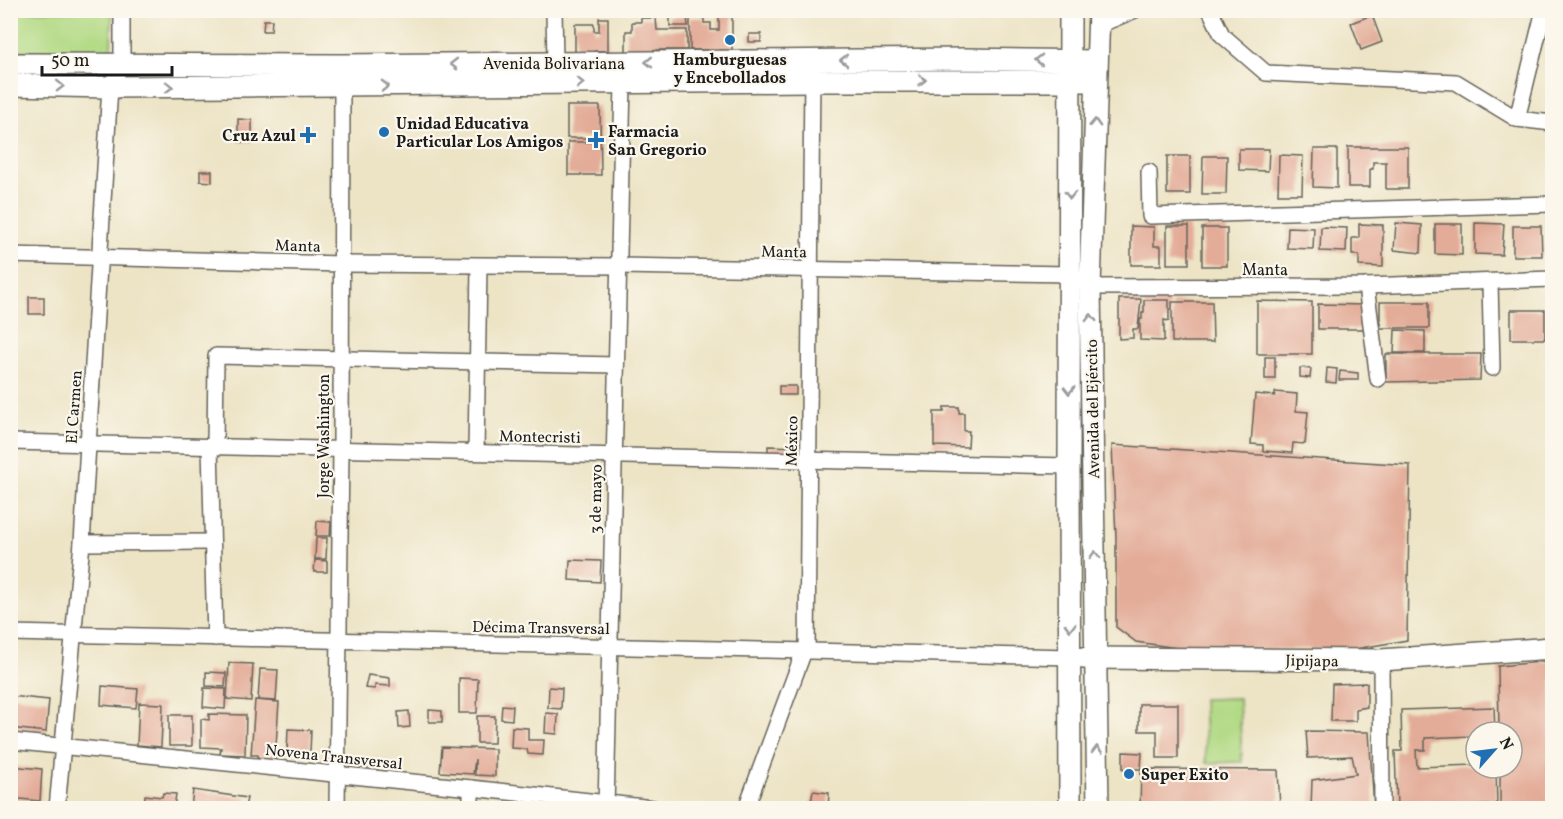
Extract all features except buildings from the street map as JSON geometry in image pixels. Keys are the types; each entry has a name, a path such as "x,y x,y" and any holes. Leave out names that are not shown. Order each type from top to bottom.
{"street":[{"name":"El Carmen","path":"57,808 82,543 110,87 122,64 122,10"},
{"path":"554,10 555,63"},
{"name":"Avenida del Ejército","path":"1070,10 1070,808"},
{"path":"1099,18 1135,10"},
{"path":"1210,10 1222,35 1266,73 1456,82 1517,119 1552,123"},
{"path":"1517,119 1544,10"},
{"name":"Avenida del Ejército","path":"1098,808 1090,288 1099,18"},
{"name":"Avenida Bolivariana","path":"10,63 342,65 555,63 812,71 1097,71"},
{"name":"Jorge Washington","path":"337,808 342,65"},
{"name":"Avenida Bolivariana","path":"10,86 623,83 812,71"},
{"name":"México","path":"746,808 805,651 812,71"},
{"name":"3 de mayo","path":"606,806 623,83"},
{"path":"1149,172 1150,216 1552,204"},
{"name":"Manta","path":"10,255 342,264 619,266 1070,274"},
{"path":"476,452 479,266"},
{"path":"1070,274 1090,288"},
{"name":"Manta","path":"1090,288 1366,286 1552,279"},
{"path":"1490,282 1492,368"},
{"path":"1366,286 1378,379"},
{"path":"215,638 212,446 216,356 616,364"},
{"name":"Montecristi","path":"10,442 1069,466"},
{"path":"82,543 212,542"},
{"name":"Décima Transversal","path":"10,633 1070,657"},
{"name":"Jipijapa","path":"1070,657 1381,660 1552,648"},
{"path":"1381,660 1382,808"},
{"name":"Novena Transversal","path":"10,741 471,788 606,806 653,808"},
{"path":"471,788 471,808"}],"green space":[{"path":"11,11 112,11 111,55 11,51"},
{"path":"1239,698 1242,762 1206,763 1203,699"}],"place":[{"name":"Hamburguesas y Encebollados","path":"730,40"},
{"name":"Unidad Educativa Particular Los Amigos","path":"384,132"},
{"name":"Cruz Azul","path":"308,135"},
{"name":"Farmacia San Gregorio","path":"596,140"},
{"name":"Super Exito","path":"1129,774"}]}
